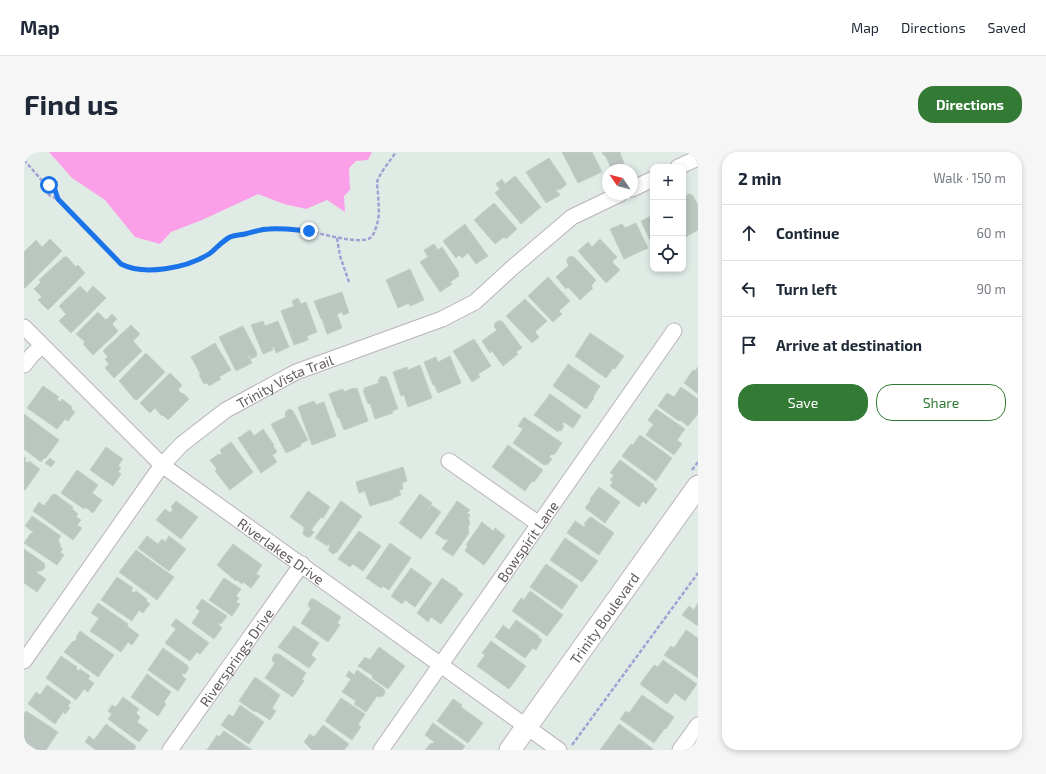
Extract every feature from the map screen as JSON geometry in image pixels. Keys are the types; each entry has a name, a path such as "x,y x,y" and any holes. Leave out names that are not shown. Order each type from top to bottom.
{"main road":[{"name":"Trinity Boulevard","path":"510,750 698,486"}],"street":[{"path":"684,164 698,157 696,152"},
{"path":"638,186 650,180"},
{"name":"Trinity Vista Trail","path":"24,661 162,465 182,444 226,410 296,372 442,319 475,302 572,217 607,200"},
{"name":"Riverlakes Drive","path":"24,327 162,465 560,750"},
{"name":"Bowspirit Lane","path":"381,750 674,332"},
{"path":"24,365 42,346"},
{"path":"449,461 539,524"},
{"name":"Riversprings Drive","path":"170,750 302,564"},
{"path":"680,750 698,725"}],"path":[{"path":"45,184 49,195 58,199 121,264 136,270 165,269 190,262 208,254 231,237 268,229 309,231 337,238 365,240 370,238 373,235 379,218 377,181 396,152"},
{"path":"24,160 45,184 55,190 58,199"},
{"path":"337,238 340,256 349,282"},
{"path":"574,743 698,572"}],"shaded area":[{"path":"49,152 372,152 368,160 356,161 349,168 350,190 344,196 345,212 327,200 306,209 284,204 258,194 202,220 171,232 160,244 135,237 105,200 72,178"}],"building":[{"path":"562,152 592,152 602,172 578,183"},
{"path":"602,152 621,152 620,153 624,163 609,164 605,155 604,156"},
{"path":"549,158 566,185 561,189 556,190 560,195 546,203 526,172"},
{"path":"515,176 541,207 521,224 495,193 500,189 496,184 502,179 505,184"},
{"path":"690,194 693,196 698,205 698,230 686,237 686,200 686,196"},
{"path":"494,203 517,229 506,239 504,237 495,244 474,220"},
{"path":"650,216 650,240 641,221"},
{"path":"636,223 648,248 624,259 610,229 622,224 625,228"},
{"path":"465,224 488,256 476,264 468,253 462,258 459,255 456,258 443,241"},
{"path":"50,239 62,251 25,288 24,252 36,240 42,247"},
{"path":"600,239 617,257 612,262 620,270 606,283 578,251 588,242 592,247"},
{"path":"434,244 438,250 442,247 459,273 459,276 450,282 452,284 440,292 420,262 428,257 424,250"},
{"path":"570,256 574,257 596,280 591,286 593,288 580,300 568,287 566,289 556,277 569,265 567,263 567,259"},
{"path":"64,257 67,257 76,267 78,265 85,273 48,310 38,300 42,297 34,289 41,282 39,280"},
{"path":"410,269 424,300 410,306 409,303 398,308 386,280"},
{"path":"548,277 570,301 559,311 562,314 553,322 528,296"},
{"path":"80,286 87,293 93,286 106,298 71,333 59,321 66,314 59,306"},
{"path":"342,292 349,313 343,315 342,312 337,314 342,328 327,334 314,301"},
{"path":"298,298 301,304 306,302 317,332 307,336 308,340 294,345 281,311 294,306 292,301"},
{"path":"525,299 547,321 535,332 539,337 532,343 506,316"},
{"path":"98,312 106,320 112,314 117,319 112,324 118,331 93,355 83,344 85,342 76,334"},
{"path":"263,321 265,326 278,321 289,347 276,353 274,347 272,347 273,350 263,354 251,325"},
{"path":"502,321 522,348 516,352 518,354 503,366 492,351 490,353 482,341 497,330 494,327 495,323"},
{"path":"131,325 140,334 133,341 142,351 114,378 105,368 109,364 105,359 108,357 103,351"},
{"path":"243,326 257,353 257,356 251,359 249,355 248,356 252,363 236,371 219,337"},
{"path":"590,333 624,356 615,369 613,368 606,378 575,356"},
{"path":"474,339 491,366 478,374 480,377 472,382 453,351"},
{"path":"215,343 231,370 219,377 221,379 209,386 207,383 204,384 199,375 201,375 191,357"},
{"path":"146,353 165,372 138,399 135,400 119,381"},
{"path":"450,356 461,383 438,393 434,384 433,385 424,362 436,357 438,362"},
{"path":"568,364 600,386 586,409 553,386"},
{"path":"420,365 432,398 408,407 404,395 401,396 393,372 407,367 408,370"},
{"path":"698,367 698,394 684,383 693,370 695,371"},
{"path":"170,373 182,385 178,390 189,399 168,420 155,408 150,413 140,403"},
{"path":"384,376 387,378 398,409 392,411 393,413 375,419 370,403 368,404 363,390 365,390 364,388 379,383 378,381 380,377"},
{"path":"43,386 59,397 57,399 60,402 62,399 72,407 71,409 75,412 68,421 65,419 57,429 27,408"},
{"path":"681,387 698,399 698,414 688,426 658,406 667,393 674,397"},
{"path":"357,388 368,421 344,430 329,394 343,389 344,392"},
{"path":"550,394 581,416 573,428 564,422 562,425 564,426 561,431 559,430 558,432 534,415"},
{"path":"314,401 316,405 324,402 336,436 312,445 298,407"},
{"path":"290,409 293,411 308,440 300,444 301,446 286,453 271,424 286,417 286,411"},
{"path":"656,409 685,429 677,440 682,444 674,455 646,435 654,425 648,420"},
{"path":"24,414 59,440 41,462 24,449"},
{"path":"524,417 562,443 554,455 552,454 549,457 552,459 548,464 544,465 513,443 523,429 518,426"},
{"path":"263,429 277,452 272,455 277,462 261,473 238,438 250,430 254,436"},
{"path":"640,435 672,458 656,481 622,456"},
{"path":"231,442 253,472 230,490 215,471 217,469 210,460 219,454 222,454 220,450"},
{"path":"508,445 543,470 525,491 492,467"},
{"path":"106,447 123,459 118,466 121,468 118,472 121,474 113,486 90,470"},
{"path":"24,457 26,458 25,461 28,463 29,461 40,469 25,490 24,490"},
{"path":"50,458 55,462 51,467 45,463"},
{"path":"620,460 654,485 653,486 657,489 646,504 643,501 639,507 610,486 613,482 610,480 614,475 610,473"},
{"path":"403,467 407,481 402,483 403,489 399,490 401,495 370,506 365,491 359,493 356,482"},
{"path":"77,470 98,485 92,493 102,500 93,513 85,507 84,509 61,493"},
{"path":"599,487 620,502 605,523 585,508"},
{"path":"308,491 330,507 323,518 321,517 311,530 314,532 310,537 303,534 304,527 290,517"},
{"path":"55,494 73,507 72,509 78,514 76,517 81,520 77,525 82,528 73,540 33,511 39,502 44,506 52,495"},
{"path":"420,494 432,503 428,508 429,509 431,505 441,512 421,539 399,523"},
{"path":"176,501 198,517 181,539 156,520 165,509 170,513 173,509 171,507"},
{"path":"341,501 362,516 337,552 333,554 329,551 330,546 328,544 327,546 315,538"},
{"path":"457,501 470,510 467,513 470,515 468,519 470,524 468,526 469,533 453,556 442,549 448,540 445,540 435,533"},
{"path":"32,516 61,536 58,540 61,546 60,547 63,549 60,552 64,555 57,565 24,543 33,532 25,526"},
{"path":"591,517 614,533 599,555 567,533 575,521 584,527 586,525 584,524"},
{"path":"482,522 493,531 495,528 505,536 484,565 465,551 468,546 466,545"},
{"path":"359,531 381,546 363,571 353,564 350,567 338,559"},
{"path":"147,536 158,544 162,539 165,542 169,536 186,549 169,571 138,548"},
{"path":"565,538 598,561 582,582 550,560"},
{"path":"390,543 411,558 389,590 383,586 381,588 366,578"},
{"path":"233,544 262,565 256,574 260,576 251,588 243,582 242,584 237,580 236,581 217,565"},
{"path":"24,549 44,563 45,567 43,570 36,572 46,579 37,592 24,583"},
{"path":"136,550 174,577 157,600 119,572"},
{"path":"546,564 578,586 562,609 530,587"},
{"path":"411,568 432,583 415,607 405,600 402,604 391,596"},
{"path":"117,577 133,588 131,591 134,593 136,591 147,599 146,601 150,604 143,613 139,610 132,621 101,600"},
{"path":"224,578 241,589 236,596 239,598 236,602 240,604 232,616 209,600"},
{"path":"442,578 463,594 441,624 431,617 428,622 417,613"},
{"path":"530,591 563,615 547,636 512,611 521,598 524,600"},
{"path":"202,599 227,616 221,624 218,624 222,628 214,639 192,623 200,611 196,608"},
{"path":"311,599 314,599 341,617 337,623 340,625 328,642 301,623 311,608 308,604"},
{"path":"98,603 128,624 127,626 139,635 132,645 128,642 121,652 90,631 99,618 91,613"},
{"path":"698,603 698,626 682,615 689,606 694,610"},
{"path":"176,619 209,643 200,654 197,652 190,661 165,643 176,629 171,625"},
{"path":"516,620 539,636 538,637 542,640 536,650 533,648 525,658 495,637 503,625 509,630"},
{"path":"294,626 319,643 311,655 316,659 309,668 278,647"},
{"path":"686,630 698,638 698,678 664,655 671,646 674,648"},
{"path":"80,631 114,655 98,677 64,652 73,641 74,642"},
{"path":"491,641 526,666 509,689 477,666 485,655 482,653"},
{"path":"379,647 405,666 388,689 358,666 365,657 370,660"},
{"path":"163,648 189,668 185,674 183,673 182,676 186,679 178,691 148,670"},
{"path":"275,654 279,654 306,673 302,679 304,681 293,697 265,678 275,663 273,662 272,658"},
{"path":"61,656 77,667 76,669 79,671 80,669 90,676 88,679 94,683 88,692 84,689 76,700 46,678"},
{"path":"663,660 697,684 685,701 675,693 667,704 640,684 654,665 658,667"},
{"path":"357,670 384,689 385,693 383,696 377,696 366,712 354,704 356,701 342,692 351,679 346,676 349,671 354,675"},
{"path":"147,674 171,692 164,702 166,704 158,716 131,697"},
{"path":"255,677 280,695 272,708 276,711 270,720 239,701"},
{"path":"47,685 71,702 68,706 70,708 65,714 63,712 55,724 28,704 36,692 40,695"},
{"path":"642,695 674,717 654,743 620,719 626,711 629,713"},
{"path":"123,697 139,709 136,713 140,717 137,722 148,730 139,742 108,719 112,714 108,711 112,705 116,707"},
{"path":"341,698 365,714 358,725 361,727 352,740 325,721"},
{"path":"453,699 462,705 461,707 483,723 468,743 437,721"},
{"path":"240,705 264,722 249,744 221,725 229,714 233,717"},
{"path":"26,711 58,732 46,750 37,750 24,741 24,714"},
{"path":"433,723 465,746 462,750 425,750 431,743 432,744 434,742 425,735"},
{"path":"106,724 136,746 134,750 96,750 85,742 89,736 94,740"},
{"path":"619,724 653,749 600,750"},
{"path":"323,725 349,744 344,750 312,750 304,742 310,734 314,737"},
{"path":"224,731 252,750 207,750 217,735 219,737"}],"route":[{"path":"49,185 55,190 58,199 121,264 136,270 165,269 202,258 231,237 268,229 309,231"}]}
